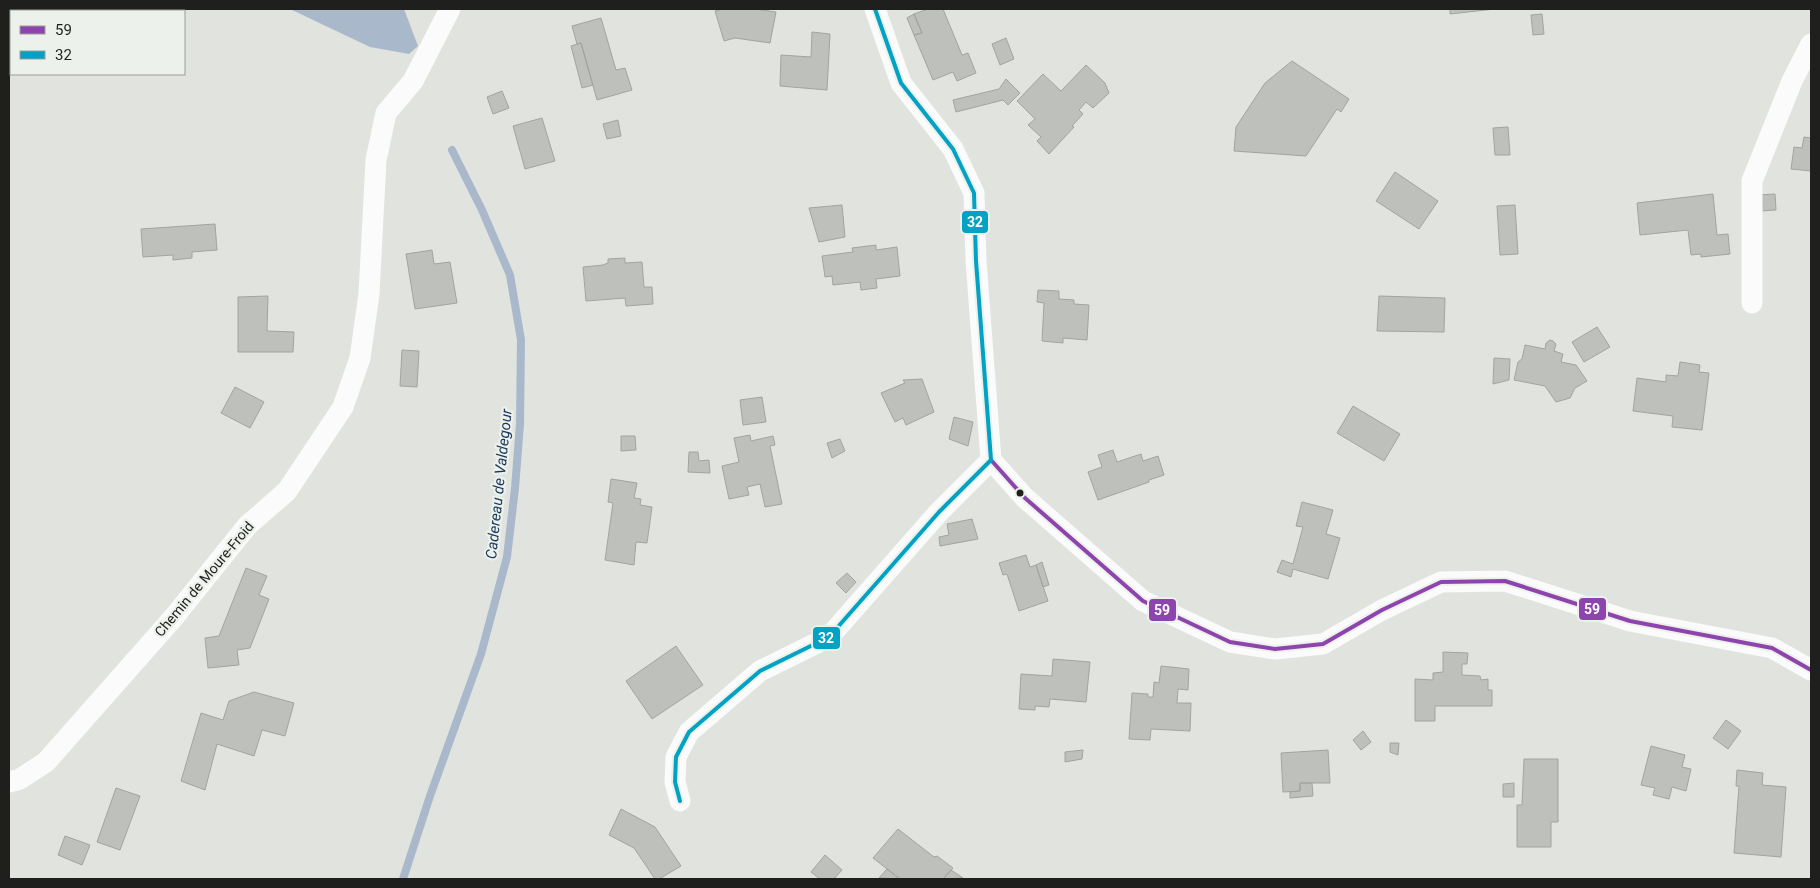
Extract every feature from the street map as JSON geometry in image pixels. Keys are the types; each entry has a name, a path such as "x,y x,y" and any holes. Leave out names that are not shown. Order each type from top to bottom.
{"street":[{"name":"Chemin de Moure-Froid","path":"9,782 20,779 46,762 174,617 246,526 287,491 343,407 360,358 369,294 376,160 386,113 413,81 450,9"},
{"path":"875,9 901,82 952,150 974,193 976,261 991,460 1025,498 1143,601 1230,642 1275,649 1322,644 1382,610 1441,582 1505,582 1630,621 1772,648 1811,670"},
{"path":"1752,303 1752,181 1792,81 1811,44"},
{"path":"680,801 675,782 676,757 689,732 760,671 829,637 939,512 991,460"}],"water":[{"path":"290,9 404,9 418,46 409,54 370,47"}],"building":[{"path":"723,9 755,9 776,12 770,43 735,38 724,41 715,11"},
{"path":"928,9 943,9 962,55 968,53 976,73 957,81 953,72 933,80 914,35 922,33 914,14"},
{"path":"1450,9 1495,9 1450,14"},
{"path":"914,14 922,33 914,35 907,18"},
{"path":"1542,14 1544,34 1533,35 1531,15"},
{"path":"601,18 616,70 625,68 632,90 597,100 581,43 577,44 572,26"},
{"path":"812,32 830,34 827,90 780,86 781,55 811,57"},
{"path":"1006,38 1014,59 1000,65 992,44"},
{"path":"581,43 593,85 582,88 571,46"},
{"path":"1292,61 1349,99 1341,112 1337,109 1306,156 1234,151 1236,127 1265,83"},
{"path":"1086,65 1105,83 1109,93 1093,108 1086,102 1079,110 1083,114 1072,126 1074,127 1049,154 1037,141 1041,137 1028,125 1035,119 1017,101 1043,74 1061,91"},
{"path":"1006,79 1020,93 1008,105 1003,100 956,112 953,100 999,89"},
{"path":"502,91 509,108 493,114 487,97"},
{"path":"542,118 555,161 525,169 513,126"},
{"path":"618,120 621,136 607,139 603,124"},
{"path":"1508,127 1510,155 1495,155 1493,128"},
{"path":"1804,137 1811,138 1811,171 1791,169 1794,147 1802,148"},
{"path":"1395,172 1438,201 1419,229 1376,201"},
{"path":"1713,194 1717,235 1728,234 1730,254 1701,257 1701,254 1691,255 1688,230 1640,235 1637,203"},
{"path":"1775,194 1776,210 1760,211 1759,195"},
{"path":"842,205 845,237 819,242 809,208"},
{"path":"1515,205 1518,254 1500,255 1497,206"},
{"path":"215,224 217,250 192,252 192,258 173,260 173,255 143,257 141,229"},
{"path":"876,245 876,250 897,247 900,276 876,279 877,288 861,290 860,282 833,285 832,276 825,277 822,256 853,252 852,248"},
{"path":"432,250 434,264 450,262 457,303 415,309 406,254"},
{"path":"625,258 625,263 642,262 644,287 652,287 653,304 626,306 625,298 586,301 583,267 603,265 608,263 608,259"},
{"path":"1038,290 1059,291 1059,299 1074,300 1074,304 1089,305 1087,340 1063,338 1063,343 1042,341 1044,303 1037,302"},
{"path":"268,296 267,331 294,332 293,352 238,352 238,297"},
{"path":"1379,296 1445,298 1444,332 1377,331"},
{"path":"1597,327 1610,347 1584,362 1572,342"},
{"path":"1550,340 1556,344 1554,351 1563,354 1561,362 1576,365 1587,381 1575,388 1570,398 1556,402 1545,386 1514,380 1518,362 1522,359 1525,345 1545,349 1546,343"},
{"path":"402,350 419,351 417,387 400,386"},
{"path":"1494,358 1510,359 1509,380 1493,384"},
{"path":"1680,362 1700,365 1699,372 1709,373 1702,430 1672,427 1673,416 1633,411 1637,378 1666,382 1666,375 1678,376"},
{"path":"922,379 934,412 906,425 903,418 895,422 881,393 905,383 903,380"},
{"path":"235,387 264,402 250,428 221,413"},
{"path":"762,397 766,422 743,425 740,400"},
{"path":"1353,406 1400,434 1384,461 1337,433"},
{"path":"954,417 973,422 968,446 949,439"},
{"path":"750,435 751,441 773,436 775,445 770,446 782,504 765,507 760,484 747,487 749,495 729,499 722,466 739,462 734,438"},
{"path":"621,436 635,436 636,450 621,451"},
{"path":"840,439 845,451 832,458 827,443"},
{"path":"1113,450 1117,462 1141,454 1143,461 1158,456 1164,475 1098,500 1088,472 1102,467 1098,455"},
{"path":"689,452 698,452 699,461 709,460 710,473 688,472"},
{"path":"611,479 637,483 634,498 641,499 640,505 652,507 647,543 636,542 634,565 605,560 613,503 608,502"},
{"path":"1302,502 1333,510 1326,534 1340,538 1328,579 1293,569 1291,577 1277,572 1282,560 1293,564 1303,527 1296,526"},
{"path":"972,519 978,539 940,546 939,537 949,535 947,524"},
{"path":"1026,555 1030,567 1036,565 1048,601 1019,611 1007,574 1003,575 999,563"},
{"path":"1042,562 1049,585 1043,587 1036,565"},
{"path":"246,568 267,576 259,595 269,599 250,648 237,650 239,665 208,668 205,638 219,636"},
{"path":"847,573 856,582 846,593 836,583"},
{"path":"676,646 703,685 652,719 626,681"},
{"path":"1443,652 1468,653 1467,664 1462,664 1462,675 1480,676 1481,680 1488,679 1488,690 1492,690 1492,706 1435,706 1435,721 1415,721 1415,679 1433,680 1433,673 1443,672"},
{"path":"1053,659 1090,662 1086,702 1050,699 1049,707 1035,706 1035,710 1019,709 1021,674 1052,676"},
{"path":"1161,666 1189,669 1188,690 1178,689 1177,703 1191,703 1190,731 1151,729 1150,740 1129,739 1132,693 1148,694 1148,697 1153,697 1154,682 1159,683"},
{"path":"254,692 294,703 285,736 262,730 254,756 217,744 205,790 181,781 201,713 223,720 229,701"},
{"path":"1726,720 1741,731 1728,749 1713,738"},
{"path":"1363,731 1371,742 1361,750 1353,740"},
{"path":"1390,743 1399,743 1398,755 1390,752"},
{"path":"1651,746 1685,755 1682,767 1691,769 1686,791 1672,787 1669,799 1653,795 1655,788 1641,785"},
{"path":"1083,750 1082,759 1065,762 1065,752"},
{"path":"1328,750 1330,783 1300,783 1300,791 1283,792 1281,753"},
{"path":"1524,759 1558,759 1558,822 1551,822 1551,847 1517,847 1517,805 1522,805"},
{"path":"1737,770 1763,773 1762,785 1786,787 1781,857 1734,853 1739,786 1736,786"},
{"path":"1300,783 1312,783 1313,796 1290,798 1290,792 1300,791"},
{"path":"1514,783 1514,797 1503,797 1503,784"},
{"path":"116,788 140,796 120,850 97,842"},
{"path":"621,809 655,827 681,866 659,879 655,879 634,848 609,835"},
{"path":"898,829 934,857 937,856 953,868 943,879 900,879 873,858"},
{"path":"65,836 90,845 82,865 58,855"},
{"path":"825,855 842,870 834,879 820,879 811,872"},
{"path":"887,869 900,879 879,878"},
{"path":"951,870 963,878 943,879"}],"waterway":[{"name":"Cadereau de Valdegour","path":"403,879 430,796 481,654 507,557 520,424 521,340 510,275 482,210 452,150"}],"transit line":[{"name":"32","path":"680,801 675,782 676,757 689,732 760,671 829,637 939,512 991,460 976,261 974,193 953,149 901,83 875,9"},
{"name":"59","path":"991,460 1025,498 1143,601 1230,642 1275,649 1323,644 1382,610 1441,582 1505,581 1630,621 1772,648 1811,670"}]}
